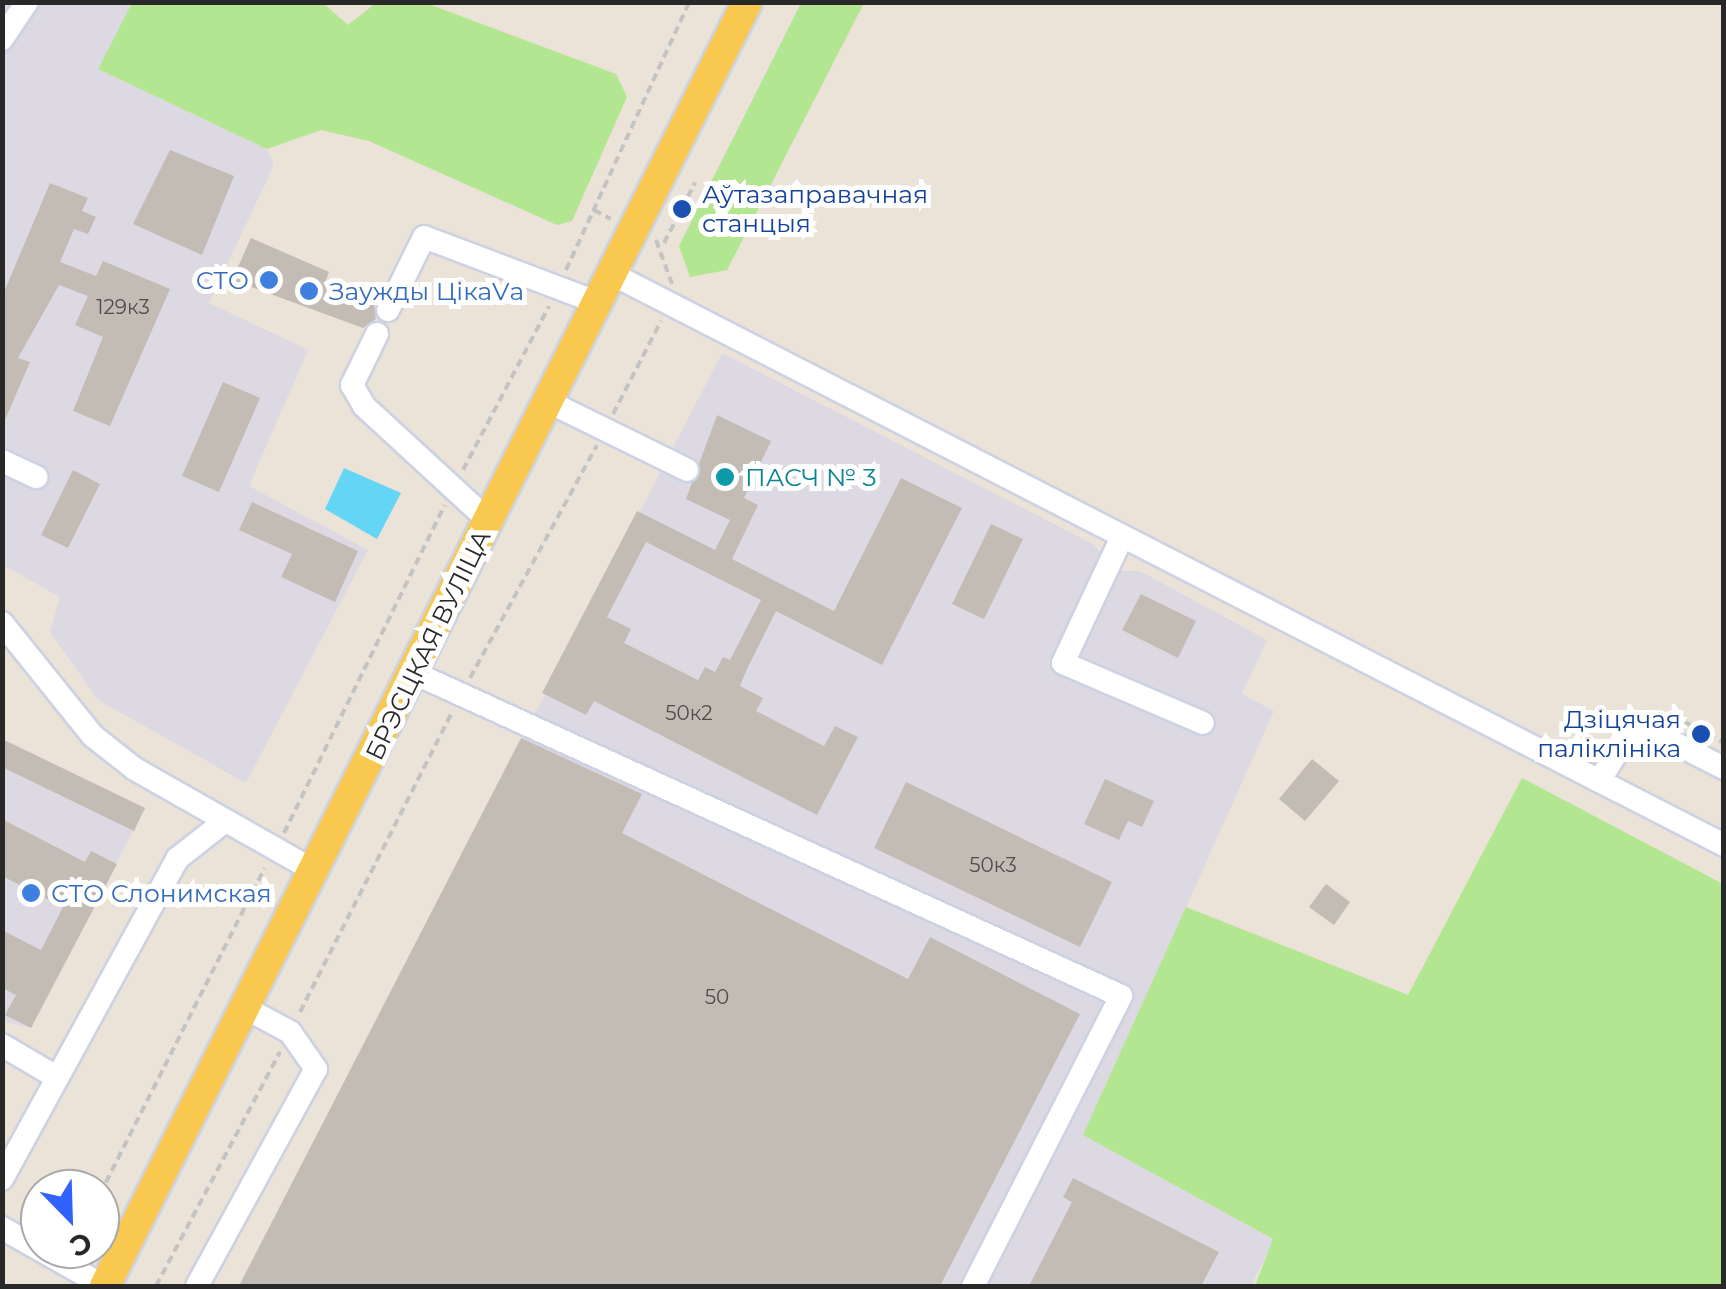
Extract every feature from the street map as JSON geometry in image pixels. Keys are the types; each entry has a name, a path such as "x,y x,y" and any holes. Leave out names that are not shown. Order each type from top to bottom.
{"main road":[{"name":"БРЭСЦКАЯ ВУЛІЦА","path":"104,1286 248,1010 747,2"}],"street":[{"path":"2,39 28,2"},
{"path":"388,310 424,237 560,284 599,303"},
{"path":"614,275 1724,845"},
{"path":"377,334 352,385 451,494 489,521"},
{"path":"547,402 686,470"},
{"path":"2,461 36,477"},
{"path":"1122,536 1063,663 1203,723"},
{"path":"2,623 94,736 225,821 316,872"},
{"path":"414,673 1121,996 973,1286"},
{"path":"1599,781 1620,747 1654,732 1724,768"},
{"path":"2,1179 53,1075 178,858 225,821"},
{"path":"198,1286 312,1090 316,1069 290,1032 248,1010"},
{"path":"2,1044 53,1075"},
{"path":"2,1228 104,1286"}],"path":[{"path":"113,1169 560,284 689,2"},
{"path":"156,1286 462,692 670,304 664,243 695,183"},
{"path":"594,210 664,243"},
{"path":"1685,722 1724,743"}],"shaded area":[{"path":"3,3 132,3 98,69 267,149 274,165 209,303 308,350 249,486 368,550 246,783 98,700 50,632 60,597 3,565"},
{"path":"722,353 1093,544 1119,571 1140,571 1267,640 1242,694 1274,711 1084,1135 1274,1240 1251,1286 239,1286"},
{"path":"3,739 145,808 31,1028 3,1021"}],"green space":[{"path":"132,3 323,3 348,25 376,3 426,3 616,74 627,97 572,221 557,225 369,141 321,130 267,149 98,69"},
{"path":"801,3 864,3 727,270 690,277 679,246"},
{"path":"1522,778 1723,884 1723,1286 1255,1286 1273,1239 1083,1135 1186,907 1408,995"}],"water":[{"path":"344,468 401,493 377,539 325,509"}],"building":[{"path":"170,150 234,176 202,255 133,224"},
{"path":"50,183 88,198 82,211 96,217 88,234 74,229 60,262 96,276 103,261 170,289 110,426 73,411 103,337 75,325 88,296 59,285 18,358 30,362 2,427 2,297"},
{"path":"251,238 329,272 325,283 374,304 376,319 363,328 232,280"},
{"path":"223,382 260,398 219,492 182,476"},
{"path":"717,415 771,441 744,498 758,505 732,559 834,611 901,478 962,508 882,665 776,611 747,669 740,686 763,698 756,711 824,746 835,726 858,737 817,815 594,701 586,715 542,693 637,511 715,550 730,520 686,499","holes":["646,542 761,600 730,660 723,657 715,672 705,667 698,680 624,643 631,629 607,617"]},
{"path":"73,470 100,484 68,548 41,535"},
{"path":"252,502 358,551 335,602 281,577 292,554 239,530"},
{"path":"991,524 1023,539 984,619 952,604"},
{"path":"1141,594 1196,621 1178,658 1122,630"},
{"path":"521,738 642,794 622,833 908,979 930,937 1080,1014 940,1286 239,1286"},
{"path":"2,739 145,808 134,831 2,767"},
{"path":"1312,759 1339,781 1305,821 1279,799"},
{"path":"1105,779 1154,801 1142,827 1128,821 1119,840 1084,824"},
{"path":"906,782 1112,882 1080,947 874,848"},
{"path":"2,819 85,862 91,851 117,864 31,1028 5,1015 16,995 2,988 2,930 41,950 63,907 2,876"},
{"path":"1326,884 1350,902 1334,925 1309,907"},
{"path":"1073,1178 1219,1252 1201,1286 1029,1286 1072,1202 1063,1197"}],"place":[{"name":"Аўтазаправачная станцыя","path":"682,209"},
{"name":"СТО","path":"269,280"},
{"name":"Заужды ЦікаVа","path":"309,291"},
{"name":"ПАСЧ № 3","path":"725,477"},
{"name":"Дзіцячая паліклініка","path":"1701,734"},
{"name":"СТО Слонимская","path":"31,893"}]}
